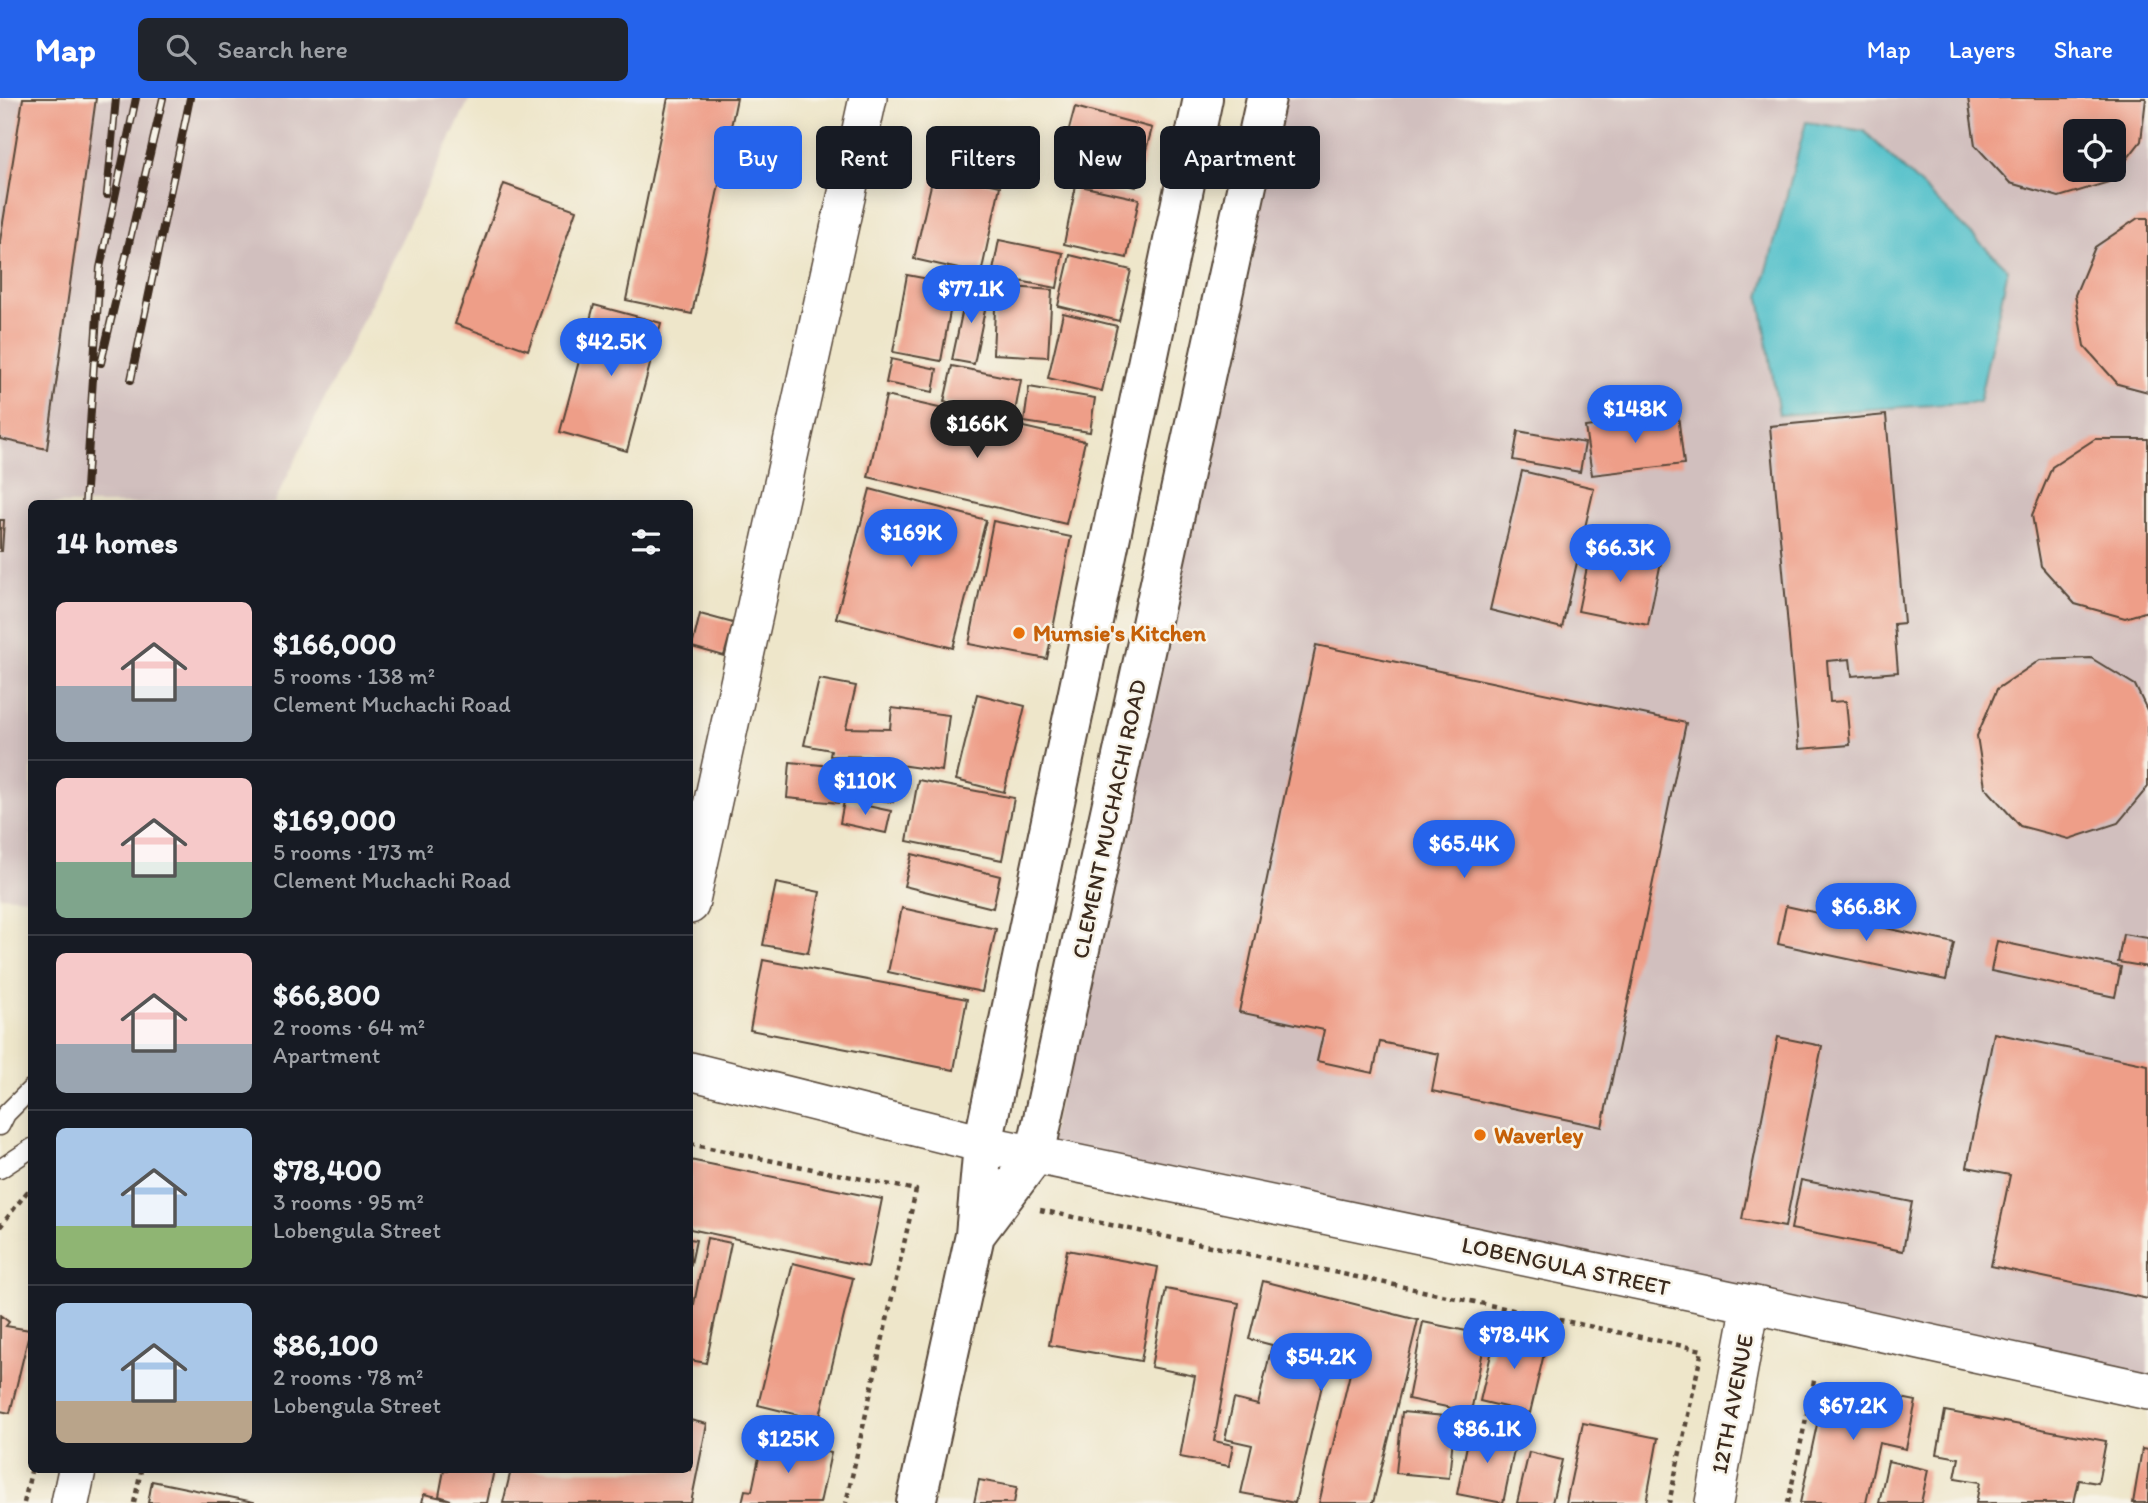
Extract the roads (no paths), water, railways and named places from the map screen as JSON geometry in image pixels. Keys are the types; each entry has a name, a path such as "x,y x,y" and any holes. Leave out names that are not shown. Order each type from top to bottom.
{"main road":[{"name":"CLEMENT MUCHACHI ROAD","path":"916,1503 975,1235 983,1144 1203,98"},
{"name":"CLEMENT MUCHACHI ROAD","path":"975,1235 1035,1155 1266,98"}],"street":[{"path":"693,891 868,98"},
{"name":"LOBENGULA STREET","path":"693,1072 983,1144 1751,1304 2148,1391"},
{"name":"12TH AVENUE","path":"1714,1503 1751,1304"},
{"path":"71,1503 77,1473"}],"lane":[{"path":"0,1126 6,1114 28,1092"},
{"path":"0,1169 28,1151"}],"water":[{"path":"1806,122 1864,131 2008,269 1979,402 1779,415 1760,297"}],"railway":[{"path":"107,195 116,98"},
{"path":"85,500 100,268 136,98"},
{"path":"101,363 163,98"},
{"path":"131,380 190,98"}],"place":[{"name":"Mumsie's Kitchen","path":"1019,633"},
{"name":"Waverley","path":"1480,1135"}]}
